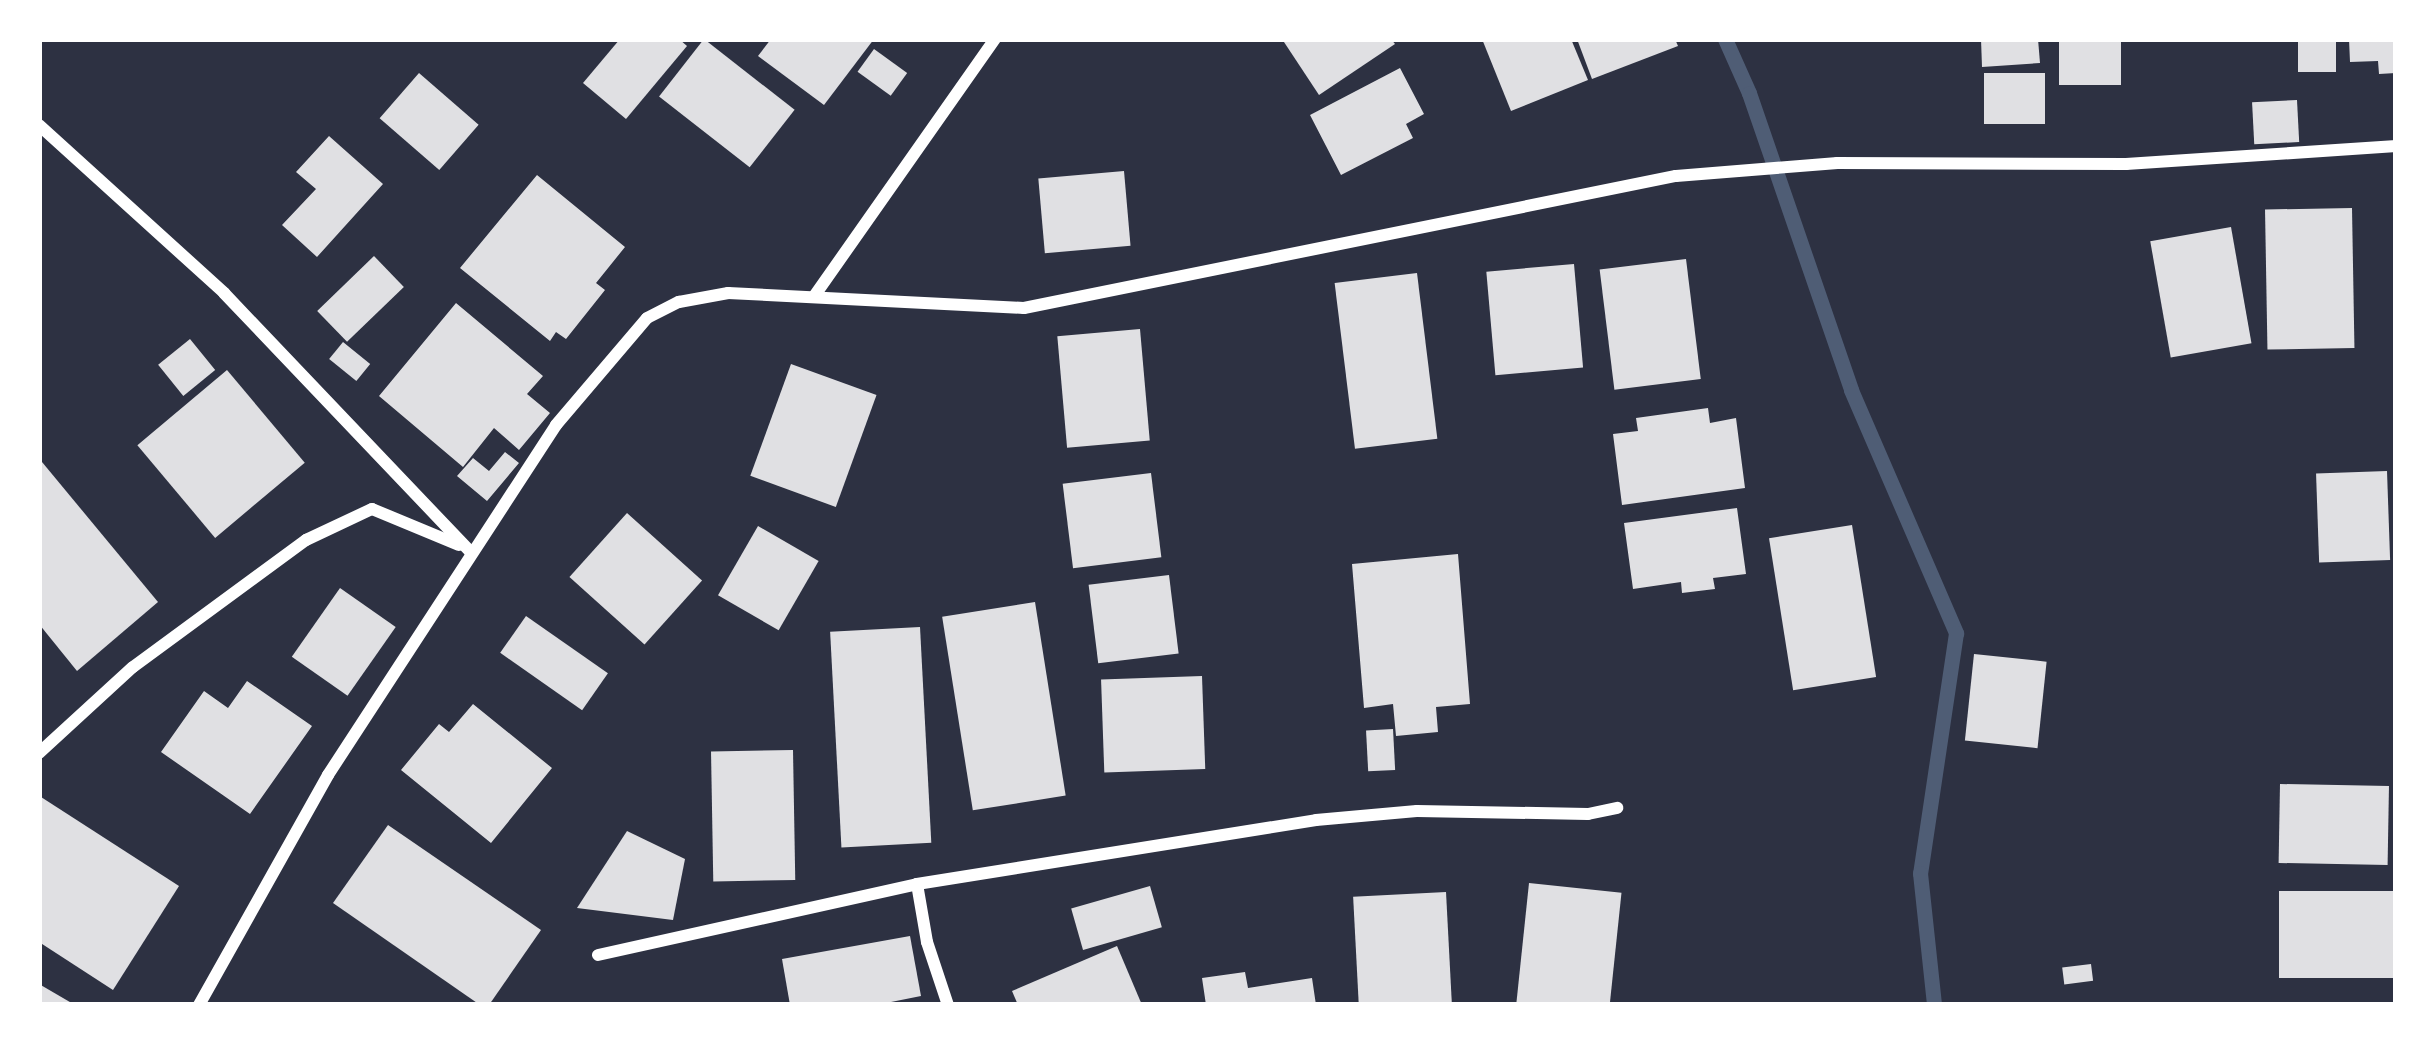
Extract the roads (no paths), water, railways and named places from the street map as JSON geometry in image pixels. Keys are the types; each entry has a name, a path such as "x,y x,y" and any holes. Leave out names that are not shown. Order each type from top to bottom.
{"street":[{"path":"815,295 994,39"},
{"path":"39,125 224,293 471,552"},
{"path":"200,1005 328,775 556,424 646,318 679,302 728,293 1024,308 1676,176 1837,164 2126,164 2396,146"},
{"path":"39,753 134,667 306,540 373,509 437,532 471,552"},
{"path":"598,956 917,884 1316,820 1418,811 1588,814 1617,808"},
{"path":"917,884 926,942 948,1005"}],"waterway":[{"path":"1725,39 1749,93 1851,390 1956,633 1920,873 1934,1005"}]}
